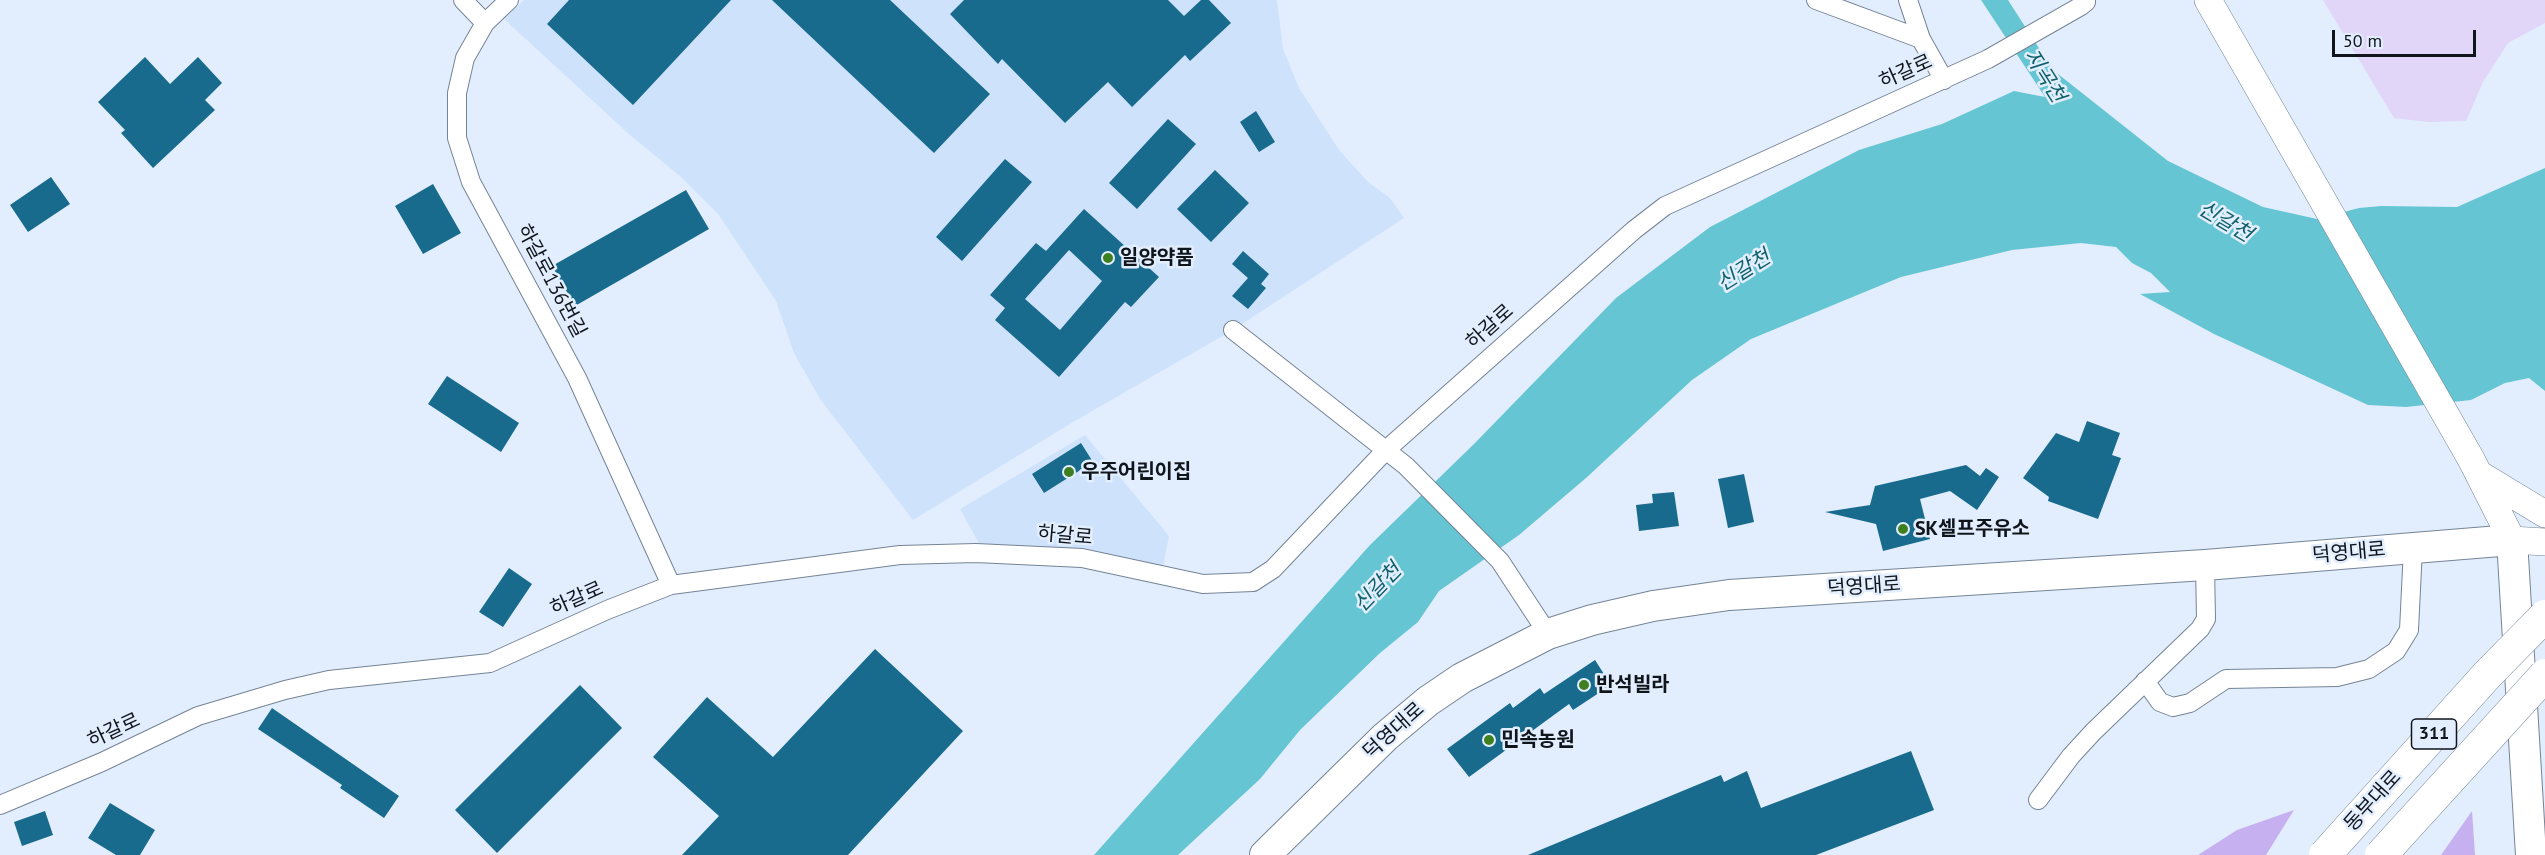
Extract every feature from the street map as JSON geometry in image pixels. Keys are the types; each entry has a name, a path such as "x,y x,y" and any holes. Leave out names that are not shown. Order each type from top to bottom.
{"highway":[{"name":"동부대로","path":"2325,855 2487,675 2545,616"},
{"name":"311","path":"2381,855 2545,675"}],"main road":[{"path":"2208,0 2475,466 2512,540 2531,855"},
{"path":"2475,466 2545,514"},
{"name":"덕영대로","path":"1265,855 1385,738 1428,701 1462,678 1548,634 1653,606 1729,595 2205,565 2512,540 2545,542"}],"street":[{"path":"463,0 485,23"},
{"name":"하갈로136번길","path":"509,0 485,23 465,58 457,93 457,138 471,182 577,378 671,585"},
{"path":"1816,0 1921,39"},
{"path":"1908,0 1921,39 1944,80"},
{"name":"하갈로","path":"0,806 102,762 198,716 285,690 329,680 490,663 607,610 671,585 900,555 976,553 1082,558 1203,584 1253,582 1272,570 1386,450 1634,230 1665,206 1988,59 2085,2"},
{"path":"1233,330 1406,466 1500,561 1548,634"},
{"path":"2145,681 2160,702 2173,707 2190,703 2226,679 2337,677 2369,669 2396,651 2409,630 2413,548"},
{"path":"2038,800 2071,756 2191,638 2206,619 2205,565"}],"shaded area":[{"name":"일양약품","path":"524,0 1277,0 1283,49 1299,88 1339,150 1368,182 1390,198 1404,218 1233,330 1073,422 913,520 820,399 794,353 776,301 718,214 680,176 631,136 504,19"},
{"path":"2323,0 2545,0 2545,23 2508,43 2483,82 2466,121 2429,122 2394,118"},
{"name":"우주어린이집","path":"1085,435 1169,536 1163,567 1082,549 980,545 960,509"},
{"path":"2294,810 2266,855 2198,855 2237,830"},
{"path":"2472,811 2475,855 2441,855"}],"water":[{"path":"1981,0 2008,0 2053,70 2168,161 2263,207 2317,219 2359,208 2381,206 2457,207 2545,168 2545,391 2529,378 2505,383 2471,400 2406,407 2368,405 2214,334 2140,294 2170,292 2151,273 2132,263 2116,247 2081,243 2012,250 1901,277 1751,339 1692,380 1586,478 1519,535 1439,591 1418,622 1380,653 1300,730 1260,779 1178,855 1094,855 1370,545 1474,444 1616,298 1710,227 1859,150 1942,124 2014,91 2045,97"}],"building":[{"path":"569,0 731,0 633,105 547,24"},
{"path":"772,0 890,0 990,94 934,153"},
{"path":"964,0 1168,0 1184,16 1201,0 1209,0 1231,23 1190,61 1185,55 1132,107 1108,82 1065,123 1002,59 998,64 950,14"},
{"path":"145,57 170,84 198,57 222,83 205,100 215,110 153,168 121,133 125,130 98,102"},
{"path":"1256,111 1275,142 1259,152 1240,122"},
{"path":"1168,119 1196,144 1137,209 1109,183"},
{"path":"1005,159 1032,182 962,261 936,237"},
{"path":"1215,170 1249,203 1211,242 1177,209"},
{"path":"51,177 70,204 28,232 10,205"},
{"path":"433,184 461,233 423,254 395,206"},
{"path":"686,190 709,229 575,306 552,266"},
{"path":"1084,209 1159,277 1131,307 1125,302 1059,377 995,320 1005,308 990,295 1036,243 1046,251","holes":["1069,250 1102,281 1060,330 1025,299"]},
{"path":"1243,251 1269,274 1261,284 1266,288 1248,309 1232,296 1248,278 1232,264"},
{"path":"447,376 519,423 501,452 428,404"},
{"path":"2087,421 2120,433 2112,455 2121,458 2098,519 2048,501 2049,497 2023,478 2056,433 2079,442"},
{"path":"1081,443 1093,462 1044,493 1032,474"},
{"path":"1966,465 1980,476 1986,468 1999,477 1977,510 1950,491 1920,499 1930,539 1883,551 1876,524 1825,512 1870,505 1875,486"},
{"path":"1744,474 1754,522 1728,528 1718,479"},
{"path":"1674,492 1679,526 1639,531 1636,505 1653,503 1652,494"},
{"path":"509,568 532,584 503,627 479,612"},
{"path":"875,649 963,731 848,855 682,855 719,816 653,757 707,697 773,757"},
{"path":"1595,660 1611,685 1573,710 1569,704 1469,777 1447,749 1510,703 1513,708 1540,688 1544,694"},
{"path":"580,685 622,728 497,853 455,810"},
{"path":"272,708 399,796 384,818 340,788 342,785 258,729"},
{"path":"1911,751 1934,810 1816,855 1528,855 1721,775 1724,782 1747,771 1761,808"},
{"path":"110,803 155,830 140,855 116,855 88,838"},
{"path":"45,811 53,835 22,846 14,822"}],"place":[{"name":"일양약품","path":"1108,258"},
{"name":"우주어린이집","path":"1069,472"},
{"name":"SK셀프주유소","path":"1903,529"},
{"name":"반석빌라","path":"1584,685"},
{"name":"민속농원","path":"1489,740"}],"water label":[{"name":"지곡천","path":"2044,76"},
{"name":"신갈천","path":"2225,222"},
{"name":"신갈천","path":"1744,271"},
{"name":"신갈천","path":"1378,588"}]}
